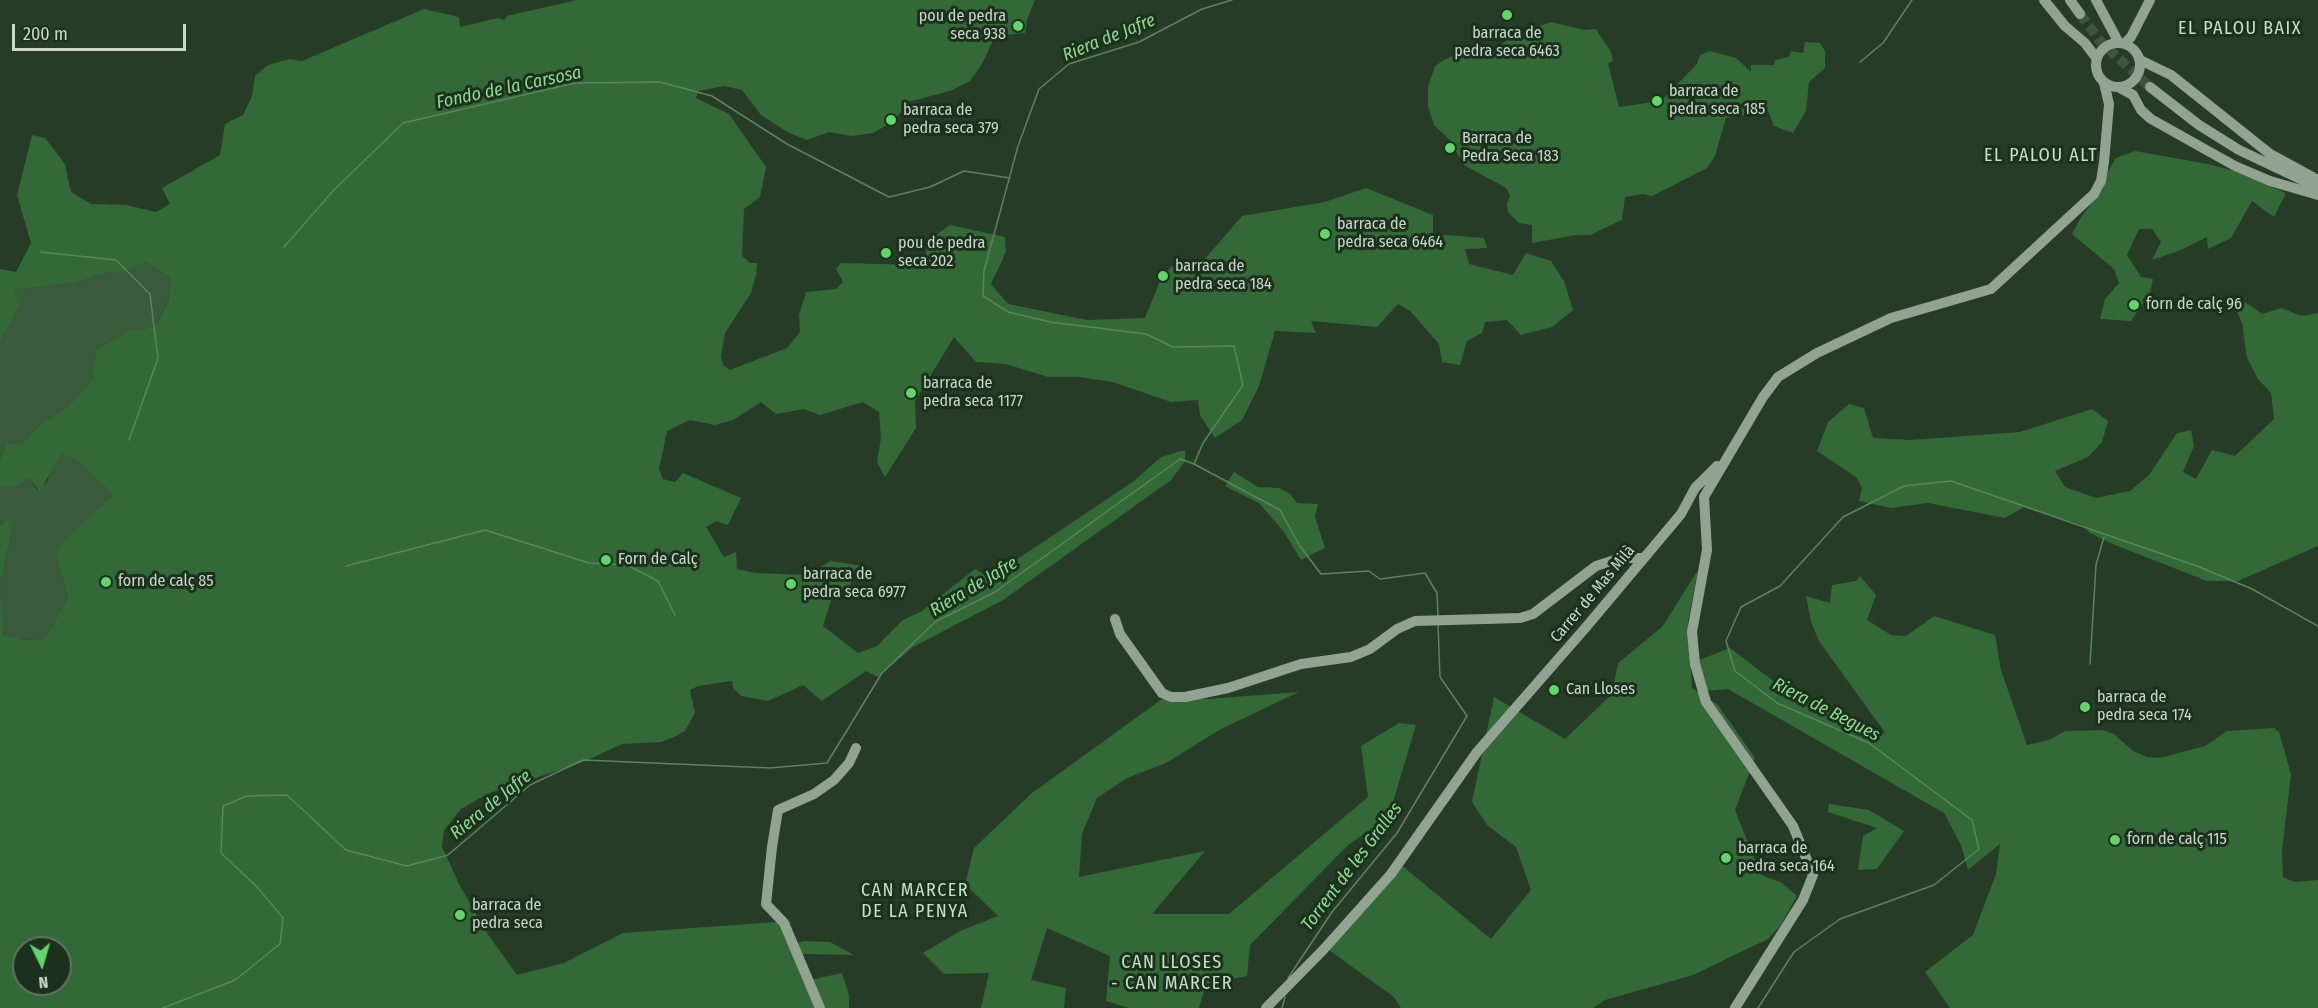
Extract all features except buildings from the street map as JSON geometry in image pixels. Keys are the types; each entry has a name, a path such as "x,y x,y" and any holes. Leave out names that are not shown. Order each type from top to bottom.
{"street":[{"path":"1736,1008 1808,892 1813,875 1793,826 1706,702 1695,664 1692,632 1708,540 1704,497 1771,385 1795,365 1906,312 1991,288 2098,188 2104,162 2109,104 2099,72 2085,43 2065,26 2044,0"},
{"path":"2070,0 2080,14"},
{"path":"2096,0 2107,23 2122,43 2171,75 2270,154 2318,180"},
{"path":"2106,47 2122,43 2135,28 2150,0"},
{"path":"2099,72 2106,47 2107,23"},
{"path":"2109,104 2118,88 2137,79 2139,56 2135,28"},
{"path":"2099,72 2118,88 2133,96 2141,110 2151,119 2235,166 2270,181 2318,195"},
{"path":"2150,87 2199,125 2239,150 2318,187"},
{"name":"Carrer de Mas Milà","path":"1266,1008 1324,949 1391,874 1477,752 1681,514 1695,488 1730,454"},
{"path":"1115,619 1120,634 1138,656 1162,693 1171,697 1185,697 1228,687 1300,664 1351,657 1370,649 1397,629 1415,621 1520,618 1533,614 1565,587 1596,566 1621,558 1642,558"},
{"path":"820,1008 784,923 766,904 778,810 814,794 834,780 849,763 856,748"}],"green space":[{"path":"577,0 1035,0 1027,20 1025,33 995,36 982,64 970,81 950,91 908,102 894,121 873,133 852,136 829,132 807,140 789,133 761,115 742,90 724,86 698,91 696,98 729,114 766,167 760,197 744,209 742,256 750,263 757,263 756,275 751,293 725,333 721,356 723,365 730,370 787,348 800,332 799,315 806,292 836,289 843,282 836,269 841,263 917,265 926,259 926,242 950,225 1005,237 1006,252 991,284 1008,304 1087,320 1145,318 1162,276 1172,266 1191,275 1242,216 1325,202 1366,188 1433,215 1433,234 1484,238 1487,248 1465,249 1469,264 1513,275 1526,253 1551,261 1564,281 1573,310 1552,327 1521,335 1507,320 1485,322 1482,333 1467,341 1460,365 1442,362 1439,344 1410,311 1398,304 1377,327 1311,321 1316,333 1275,331 1259,386 1242,420 1215,438 1200,415 1198,400 1171,402 1113,382 1079,377 1048,377 1006,364 976,362 954,337 915,401 916,428 885,477 877,462 881,438 879,412 863,402 820,415 804,409 776,414 761,402 733,420 715,425 690,420 667,431 659,469 663,479 675,482 683,473 741,498 728,525 716,521 706,527 724,557 736,552 737,569 756,573 806,575 831,561 863,566 848,588 831,600 823,626 858,653 877,646 903,620 922,611 975,569 989,578 1134,481 1161,457 1185,450 1185,461 1171,480 1003,600 913,647 878,677 866,671 822,701 803,685 768,701 741,696 733,688 732,681 698,686 690,690 695,713 685,731 661,742 622,744 586,761 487,794 461,809 444,830 442,847 460,886 489,936 517,975 564,963 623,933 790,921 791,945 804,941 830,942 854,955 803,954 810,980 842,973 849,995 849,1008 0,1008 0,584 3,634 22,640 45,639 68,597 56,552 64,541 114,494 78,462 61,453 40,492 31,480 27,479 17,486 0,486 0,460 6,444 20,444 28,439 38,426 68,407 92,379 97,349 128,331 155,327 168,302 171,278 146,262 124,272 109,272 75,283 13,290 22,301 0,342 0,269 16,272 31,243 17,195 32,135 45,138 65,164 71,192 91,204 126,205 156,212 170,204 162,188 220,155 225,124 243,115 252,96 255,76 268,65 289,59 302,61 424,9 459,17 460,27 498,18 504,20 507,16"},
{"path":"1551,22 1584,30 1596,29 1611,52 1613,61 1608,63 1619,107 1661,101 1697,64 1700,55 1710,51 1736,58 1751,72 1751,65 1774,65 1775,60 1789,57 1791,51 1803,53 1805,42 1820,43 1825,51 1825,68 1809,82 1806,111 1793,133 1774,126 1769,113 1760,105 1746,115 1726,118 1715,156 1707,168 1652,196 1643,194 1625,197 1622,220 1590,235 1576,235 1532,243 1532,225 1519,223 1508,212 1507,204 1510,195 1506,188 1464,165 1449,139 1434,125 1428,107 1428,87 1435,66 1444,60 1475,46 1499,47 1511,36"},
{"path":"2135,151 2234,171 2286,193 2274,217 2252,201 2231,238 2208,249 2207,237 2181,250 2152,260 2161,242 2152,229 2139,229 2127,255 2141,277 2153,279 2150,293 2131,321 2100,319 2105,299 2119,283 2114,269 2072,234 2081,217 2103,189 2107,173 2116,158"},
{"path":"146,262 171,278 168,301 155,327 128,331 97,349 92,379 68,407 38,426 28,439 20,444 6,444 0,460 0,342 22,301 12,290 75,283 109,272 124,272"},
{"path":"2230,296 2245,302 2262,314 2281,308 2302,316 2318,313 2318,546 2238,581 2207,581 2115,545 2090,533 2080,524 2024,507 2005,518 1928,503 1891,508 1859,501 1862,488 1856,477 1817,451 1828,422 1849,404 1864,408 1873,438 1910,440 2020,432 2092,409 2108,421 2102,442 2088,457 2055,471 2065,487 2096,498 2130,491 2149,475 2177,433 2191,430 2194,446 2183,472 2196,479 2212,450 2235,456 2274,419 2271,393 2258,379 2247,358 2242,323"},
{"path":"61,453 78,462 115,494 64,541 63,579 68,597 45,639 19,640 2,631 0,584 13,526 3,522 0,525 0,486 17,486 27,479 31,480 37,490 47,482 53,465"},
{"path":"1234,472 1258,487 1279,488 1290,494 1297,503 1318,504 1315,517 1325,548 1301,560 1284,532 1259,503 1225,486"},
{"path":"9,518 13,526 0,584 0,525"},
{"path":"1698,570 1688,621 1692,688 1718,705 1755,758 1735,810 1761,875 1782,883 1797,896 1780,926 1768,939 1693,975 1605,1000 1593,1008 1401,1008 1394,997 1329,950 1401,865 1491,939 1531,890 1516,847 1487,825 1472,802 1494,697 1565,739 1612,694 1618,663 1662,627"},
{"path":"1860,576 1876,595 1867,620 1891,635 1906,636 1934,616 1995,635 2001,670 2027,745 2049,740 2065,731 2102,730 2114,734 2133,751 2147,757 2160,758 2205,746 2227,731 2274,728 2279,732 2291,774 2282,851 2283,877 2294,882 2318,880 2318,1008 1950,1008 1925,972 1973,935 1996,874 2000,844 1968,870 1961,845 1944,813 1728,689 1705,691 1699,660 1730,648 1785,690 1886,734 1819,641 1811,622 1806,596 1830,603 1832,585 1856,581"},
{"path":"1299,692 1221,729 1166,763 1127,778 1097,798 1082,834 1079,877 1205,851 1152,914 1229,914 1368,797 1361,746 1399,723 1416,725 1388,819 1349,844 1250,945 1247,976 1206,984 1199,1008 1129,1008 1106,1001 1110,956 1047,928 1031,980 1066,988 1064,1008 981,1008 989,973 944,974 923,953 960,931 998,916 965,884 974,848 1032,793 1165,697 1207,699"},
{"path":"1829,804 1869,810 1904,831 1877,869 1858,870 1863,836 1877,828 1828,812"}],"waterway":[{"name":"Riera de Jafre","path":"163,1008 235,980 280,944 283,918 258,888 221,853 223,806 247,796 287,795 346,850 407,866 448,855 530,785 583,760 770,768 827,763 882,673 935,622 995,592 1180,459 1194,464 1203,443 1243,385 1234,346 1173,347 1146,334 1050,322 1008,312 983,296 984,271 1018,146 1039,89 1069,64 1139,42 1202,9 1232,0"},
{"path":"1860,62 1883,43 1912,0"},
{"name":"Fondo de la Carsosa","path":"284,247 333,191 403,123 575,83 660,82 712,96 787,144 889,197 930,187 964,171 1010,178"},
{"path":"41,252 116,260 150,294 158,358 129,440"},
{"name":"Torrent de les Gralles","path":"1194,464 1280,510 1300,546 1321,574 1369,571 1380,579 1425,573 1437,593 1438,616"},
{"name":"Riera de Begues","path":"1758,1008 1794,952 1840,919 1934,885 1979,849 1972,820 1869,743 1777,703 1735,671 1726,641 1741,607 1780,586 1843,517 1904,486 1951,481 2197,566 2252,589 2318,626"},
{"path":"346,566 485,530 589,563 627,565 658,581 675,615"},
{"path":"2090,664 2096,565 2104,537"},
{"name":"Torrent de les Gralles","path":"1288,978 1332,912 1397,833 1467,716 1440,677 1438,624"},
{"name":"Torrent de les Gralles","path":"1282,1008 1285,997"}],"tunnel":[{"path":"2080,14 2101,42 2150,87"}],"place":[{"name":"barraca de pedra seca 6463","path":"1507,15"},
{"name":"pou de pedra seca 938","path":"1018,26"},
{"name":"barraca de pedra seca 185","path":"1657,101"},
{"name":"barraca de pedra seca 379","path":"891,120"},
{"name":"Barraca de Pedra Seca 183","path":"1450,148"},
{"name":"barraca de pedra seca 6464","path":"1325,234"},
{"name":"pou de pedra seca 202","path":"886,253"},
{"name":"barraca de pedra seca 184","path":"1163,276"},
{"name":"forn de calç 96","path":"2134,305"},
{"name":"barraca de pedra seca 1177","path":"911,393"},
{"name":"Forn de Calç","path":"606,560"},
{"name":"forn de calç 85","path":"106,582"},
{"name":"barraca de pedra seca 6977","path":"791,584"},
{"name":"Can Lloses","path":"1554,690"},
{"name":"barraca de pedra seca 174","path":"2085,707"},
{"name":"forn de calç 115","path":"2115,840"},
{"name":"barraca de pedra seca 164","path":"1726,858"},
{"name":"barraca de pedra seca","path":"460,915"}],"district":[{"name":"EL PALOU BAIX","path":"2240,29"},
{"name":"EL PALOU ALT","path":"2041,156"},
{"name":"CAN MARCER DE LA PENYA","path":"915,901"},
{"name":"CAN LLOSES - CAN MARCER","path":"1172,973"}]}
